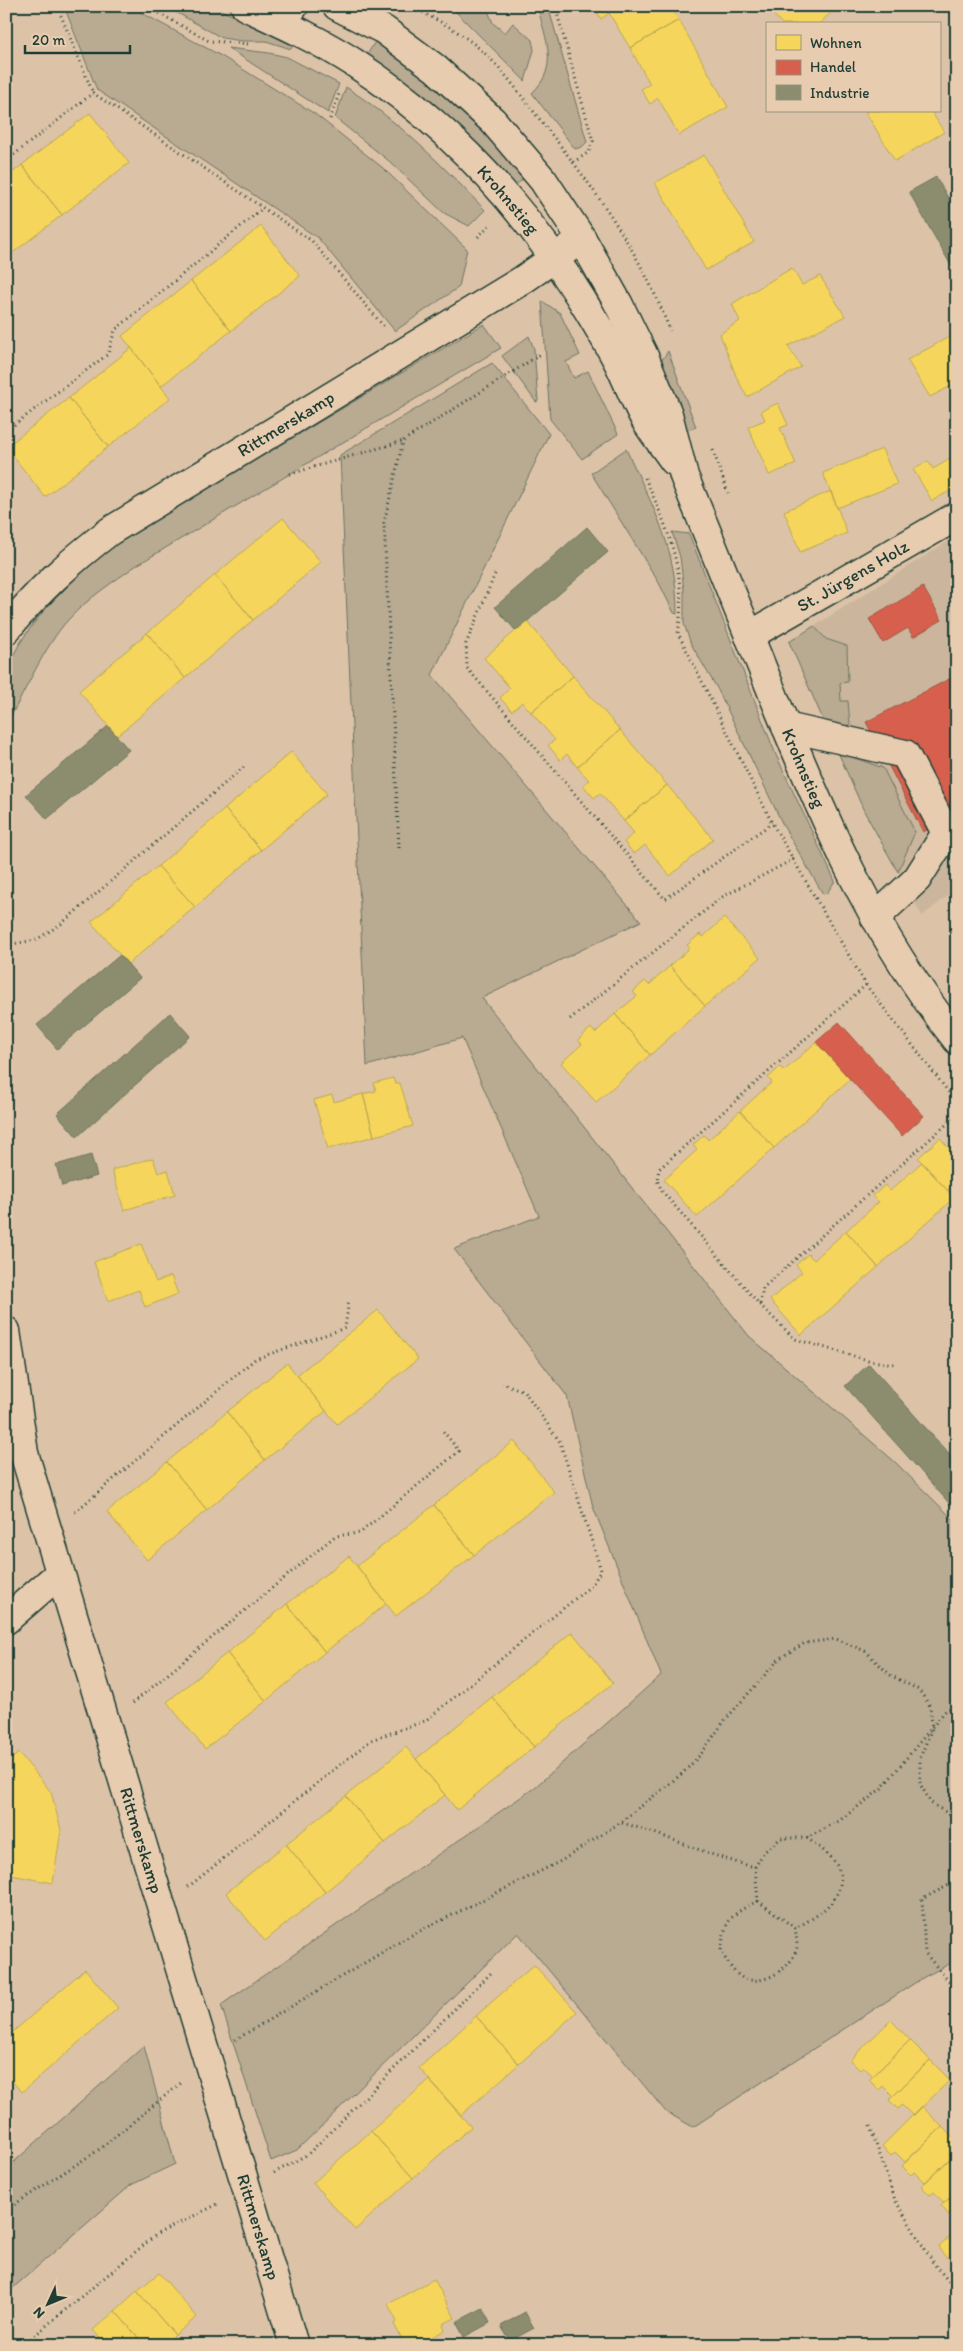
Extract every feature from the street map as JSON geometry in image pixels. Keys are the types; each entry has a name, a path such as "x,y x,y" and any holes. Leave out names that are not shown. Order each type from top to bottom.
{"street":[{"name":"Krohnstieg","path":"245,6 288,15 399,94 432,121 467,154 513,203 555,259 617,360 648,424 684,476"},
{"name":"Krohnstieg","path":"337,6 384,30 412,50 494,121 543,180 582,239 618,302 643,354 668,414 684,476 833,840 875,918 924,1000 957,1040"},
{"name":"Rittmerskamp","path":"6,630 37,592 74,558 110,531 555,259 582,239"},
{"name":"St. Jürgens Holz","path":"749,636 957,516"},
{"path":"786,727 905,754 946,833 916,879 875,918"},
{"name":"Rittmerskamp","path":"6,1331 24,1453 294,2345"},
{"path":"6,1620 60,1573"}],"path":[{"path":"57,6 92,93 312,241 403,353"},
{"path":"146,6 209,41"},
{"path":"555,6 593,141 589,152 574,162"},
{"path":"330,119 341,88"},
{"path":"6,161 92,93"},
{"path":"6,431 108,354 115,330 263,208"},
{"path":"290,474 403,441 541,354"},
{"path":"399,848 384,523 403,441"},
{"path":"495,574 466,644 467,668 665,899 772,823"},
{"path":"678,633 772,823 866,985 957,1103"},
{"path":"6,945 36,940 61,924 245,766"},
{"path":"570,1019 722,897 794,859"},
{"path":"866,985 659,1169 657,1180 662,1191 760,1305 794,1339 871,1361 896,1364"},
{"path":"760,1305 760,1295 763,1288 957,1115"},
{"path":"48,1534 255,1359 345,1328 350,1300"},
{"path":"162,1908 371,1740 425,1720 592,1585 600,1570 560,1442 524,1391 502,1383"},
{"path":"107,1725 335,1536 360,1533 459,1451 443,1431"},
{"path":"6,2210 96,2151 238,2037 408,1937 561,1860 621,1822 683,1773 701,1754 725,1720 780,1658 805,1643 836,1639 865,1651 890,1675 919,1690 930,1706 932,1728 920,1758 920,1784 931,1804 949,1814 957,1812"},
{"path":"758,1901 736,1911 723,1929 721,1951 731,1967 743,1978 767,1980 786,1968 797,1948 795,1928 758,1901 755,1867 764,1852 781,1838 807,1838 839,1821 881,1789 947,1709 957,1708"},
{"path":"621,1822 654,1832 739,1864 755,1867"},
{"path":"795,1928 826,1909 838,1893 840,1878 836,1864 807,1838"},
{"path":"957,1881 922,1899 926,1953 957,1991"},
{"path":"870,2126 896,2200 934,2264 957,2291"}],"shaded area":[{"path":"64,6 129,6 223,57 315,114 383,168 467,249 459,287 395,331 318,238 97,90"},
{"path":"165,6 212,6 294,43 291,49 266,41 242,41 222,38"},
{"path":"448,6 486,6 493,23 505,33 513,23 532,40 534,50 525,81 454,10"},
{"path":"548,6 587,142 582,147 575,149 532,93 541,83 548,63 547,42 538,8"},
{"path":"376,40 460,104 527,176 512,188 407,86 367,55"},
{"path":"228,48 287,57 339,84 328,113"},
{"path":"346,87 366,100 402,129 436,160 485,210 469,226 444,213 389,161 335,118"},
{"path":"542,301 560,313 580,355 566,362 574,378 588,371 618,434 582,459 550,419"},
{"path":"484,324 501,348 137,565 92,597 59,630 6,725 6,677 14,654 25,635 55,599 71,582 105,553 121,540"},
{"path":"529,336 534,349 538,401 536,402 502,356"},
{"path":"668,351 696,427 685,431 660,363"},
{"path":"492,363 549,434 432,675 641,921 482,998 749,1336 894,1461 957,1523 957,1960 924,1977 693,2127 666,2112 518,1933 297,2150 271,2161 221,2005 534,1788 661,1675 593,1507 567,1396 454,1249 539,1216 462,1038 367,1066 340,455"},
{"path":"626,449 662,528 673,568 677,614 674,613 659,583 591,473"},
{"path":"672,532 689,534 776,755 835,881 827,893 823,894 784,827 718,690 691,644 684,624 684,590 680,557"},
{"path":"953,538 957,545 957,889 922,916 864,811 789,642"},
{"path":"814,626 826,639 847,646 848,682 840,683 841,701 848,701 850,724 844,727 825,724 789,642"},
{"path":"838,752 883,768 915,832 898,872 864,811"},
{"path":"144,2046 175,2164 131,2185 6,2294 6,2169"}],"building: Wohnen":[{"path":"594,6 670,6 679,20 630,48 609,13 601,19"},
{"path":"766,6 838,6 821,22 780,22"},
{"path":"679,20 728,107 679,135 658,98 650,104 641,89 650,84 630,48"},
{"path":"866,112 932,112 944,132 895,161"},
{"path":"90,113 129,163 62,215 22,165"},
{"path":"704,155 754,242 706,270 655,183"},
{"path":"22,165 62,215 6,258 6,178"},
{"path":"261,226 300,276 231,331 191,281"},
{"path":"792,268 802,285 820,276 845,316 788,346 801,367 747,397 736,376 720,334 740,321 732,304"},
{"path":"191,281 231,331 161,386 122,336"},
{"path":"951,336 957,346 957,383 930,397 907,360"},
{"path":"131,348 170,398 108,447 69,398"},
{"path":"69,398 108,447 45,497 6,447"},
{"path":"778,403 788,425 780,428 796,464 769,475 748,427 765,420 761,411"},
{"path":"882,449 897,484 837,508 823,473"},
{"path":"957,455 957,487 932,501 913,469 928,461 933,469"},
{"path":"831,491 847,533 800,552 784,511"},
{"path":"283,518 321,562 253,620 215,575"},
{"path":"215,575 253,620 185,678 147,633"},
{"path":"527,621 573,676 531,712 522,702 512,711 500,698 510,688 484,658"},
{"path":"147,633 185,678 117,736 79,691"},
{"path":"573,676 620,730 577,767 567,754 560,760 548,745 555,740 531,712"},
{"path":"620,730 667,785 624,821 600,793 594,798 583,785 589,780 577,767"},
{"path":"291,752 327,794 261,850 225,809"},
{"path":"667,785 713,839 670,876 645,845 634,854 624,842 634,833 624,821"},
{"path":"225,809 261,850 195,907 158,866"},
{"path":"158,866 195,907 128,964 91,922"},
{"path":"724,918 760,958 705,1006 670,966 690,948 687,945 700,934 703,937"},
{"path":"670,966 705,1006 650,1055 615,1014 637,996 633,992 645,981 649,985"},
{"path":"615,1014 650,1055 596,1102 561,1063 582,1044 578,1040 591,1028 595,1033"},
{"path":"816,1042 850,1079 774,1148 740,1111 772,1082 768,1078 780,1067 784,1071"},
{"path":"393,1078 395,1084 400,1083 413,1126 374,1136 363,1094 376,1091 374,1083"},
{"path":"363,1094 374,1136 328,1149 314,1100 332,1095 334,1102"},
{"path":"740,1111 774,1148 697,1217 664,1180 697,1150 693,1145 704,1135 708,1140"},
{"path":"940,1138 957,1157 957,1182 947,1190 918,1158"},
{"path":"153,1158 158,1173 168,1170 175,1195 124,1210 112,1170"},
{"path":"922,1162 954,1198 878,1267 846,1231 879,1202 873,1196 885,1185 890,1191"},
{"path":"846,1231 878,1267 801,1335 770,1300 802,1272 796,1265 808,1254 814,1260"},
{"path":"141,1244 156,1282 171,1276 178,1294 145,1307 139,1290 108,1301 94,1262"},
{"path":"378,1310 418,1359 337,1424 297,1375"},
{"path":"287,1363 326,1411 265,1460 227,1412"},
{"path":"227,1412 265,1460 207,1510 167,1462"},
{"path":"514,1441 554,1492 474,1555 434,1505"},
{"path":"167,1462 207,1510 147,1560 107,1512"},
{"path":"434,1505 474,1555 396,1616 357,1566"},
{"path":"349,1556 386,1604 325,1652 287,1604"},
{"path":"287,1604 325,1652 266,1701 227,1653"},
{"path":"572,1632 613,1683 534,1747 492,1697"},
{"path":"227,1653 266,1701 205,1749 167,1702"},
{"path":"492,1697 534,1747 457,1810 416,1759"},
{"path":"406,1747 445,1795 385,1843 346,1796"},
{"path":"19,1753 51,1792 61,1830 53,1883 6,1874 6,1763"},
{"path":"346,1796 385,1843 325,1892 286,1844"},
{"path":"286,1844 325,1892 265,1941 226,1893"},
{"path":"534,1965 577,2012 519,2064 476,2016"},
{"path":"85,1969 118,2008 22,2092 6,2075 6,2038"},
{"path":"476,2016 519,2064 461,2115 419,2068"},
{"path":"891,2020 910,2040 873,2076 863,2066 860,2070 850,2060"},
{"path":"910,2040 930,2060 893,2096 883,2086 879,2090 869,2080"},
{"path":"930,2060 950,2080 913,2116 902,2105 898,2109 889,2100"},
{"path":"429,2080 471,2127 413,2178 371,2131"},
{"path":"922,2106 942,2127 905,2162 895,2152 891,2156 882,2146"},
{"path":"942,2127 957,2142 957,2152 925,2183 914,2172 911,2175 902,2166"},
{"path":"371,2131 413,2178 355,2230 313,2183"},
{"path":"957,2152 957,2191 944,2203 934,2192 930,2195 921,2186"},
{"path":"957,2191 957,2216 952,2211 949,2215 941,2206"},
{"path":"957,2230 957,2261 950,2255 947,2258 938,2248"},
{"path":"159,2273 197,2317 175,2335 137,2291"},
{"path":"434,2279 455,2318 443,2324 445,2330 417,2345 405,2345 394,2324 397,2322 388,2304"},
{"path":"137,2291 175,2335 165,2345 145,2345 115,2311"},
{"path":"115,2311 145,2345 107,2345 93,2330"},
{"path":"99,2336 107,2345 90,2345"}],"building: Handel":[{"path":"923,587 942,620 913,637 908,628 883,643 869,619"},
{"path":"953,677 957,684 957,693 953,695 957,703 957,814 923,832 866,722"},
{"path":"839,1022 924,1116 902,1136 816,1042"}],"building: Industrie":[{"path":"936,177 957,213 957,276 909,192"},
{"path":"587,527 608,552 516,631 495,607"},
{"path":"108,726 129,750 47,819 26,795"},
{"path":"120,955 140,978 57,1049 37,1025"},
{"path":"170,1013 190,1036 77,1137 57,1114"},
{"path":"91,1155 97,1176 62,1186 56,1165"},
{"path":"869,1364 957,1463 957,1512 845,1386"},
{"path":"483,2308 490,2323 464,2337 456,2322"},
{"path":"525,2312 534,2328 510,2341 501,2326"}]}
